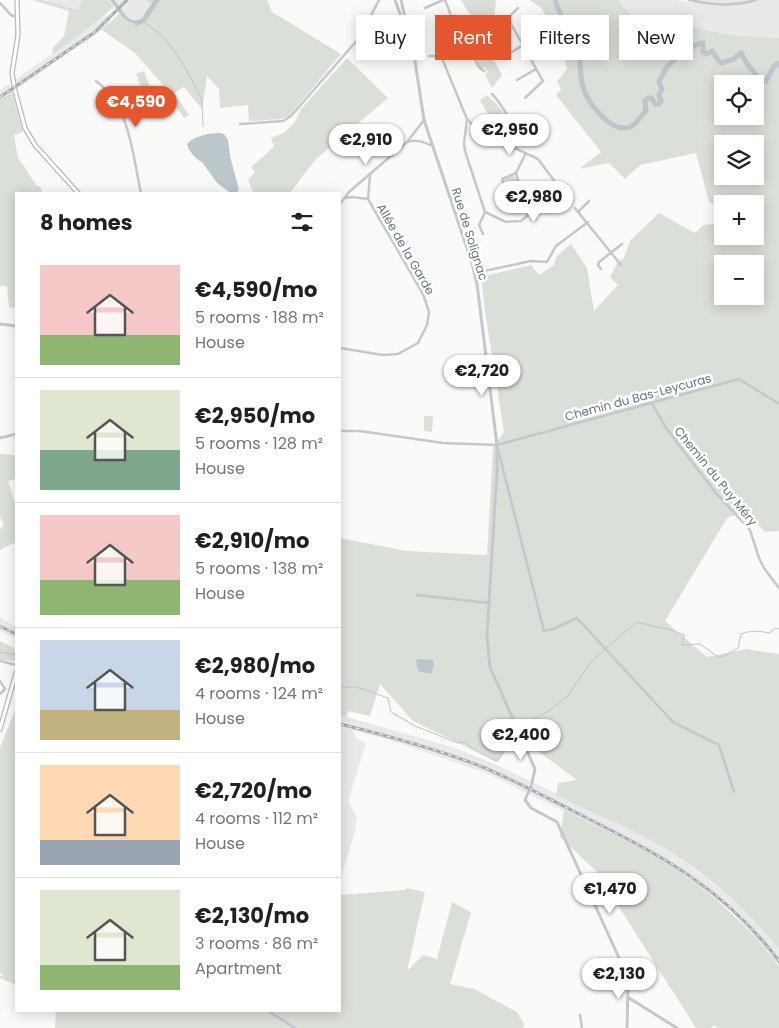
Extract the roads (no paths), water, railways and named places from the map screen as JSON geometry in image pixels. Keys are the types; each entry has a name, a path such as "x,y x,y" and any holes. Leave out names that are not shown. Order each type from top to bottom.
{"main road":[{"path":"17,0 18,35 12,73 25,128 35,145 78,192"},
{"path":"0,729 15,676"}],"street":[{"path":"240,124 283,122 291,116 360,37 379,0"},
{"name":"Rue de Solignac","path":"395,0 401,15"},
{"name":"Rue de Solignac","path":"401,0 404,15"},
{"path":"425,8 444,0 451,15"},
{"path":"689,0 724,6 738,5 756,0"},
{"path":"0,3 11,15 18,18"},
{"path":"511,15 518,8"},
{"path":"511,24 521,42"},
{"path":"429,56 435,56"},
{"name":"Rue de Solignac","path":"414,60 424,120 475,273 497,445 487,635 490,667 535,769 525,800 531,808 557,822 625,971 628,998"},
{"path":"444,60 467,119 479,131 538,160 567,198"},
{"path":"474,60 478,67 484,71"},
{"path":"525,98 543,81 531,60"},
{"path":"517,80 536,69"},
{"path":"96,81 116,104 124,118 141,192"},
{"path":"492,94 497,99 511,125 511,133 506,144"},
{"path":"467,119 464,144 485,212 479,226 482,234"},
{"path":"341,203 370,174 407,142 424,120"},
{"path":"407,142 416,140 433,146"},
{"path":"516,173 521,189 516,193 504,186 502,179 516,173 526,153"},
{"name":"Allée de la Garde","path":"341,348 383,355 398,354 418,343 428,325 429,312 423,294 368,199 370,174"},
{"path":"485,212 506,222 521,221 560,188"},
{"name":"Allée de la Garde","path":"344,199 352,197 368,199"},
{"path":"578,212 589,201"},
{"path":"574,208 588,222 621,265"},
{"path":"475,273 531,261 545,263 556,246 588,222"},
{"path":"601,269 598,265 599,262 622,244"},
{"path":"0,324 15,326"},
{"name":"Chemin du Bas-Leycuras","path":"341,430 360,431 443,444 497,445 739,379 779,404"},
{"name":"Chemin du Puy Méry","path":"652,403 666,428 684,453 750,530 759,558 779,588"},
{"path":"0,438 15,434"},
{"path":"497,445 544,631 577,618 673,722 719,745 734,792"},
{"path":"417,594 489,603"},
{"path":"0,661 15,665"},
{"path":"0,682 5,690 0,694"},
{"path":"627,1028 628,998 677,1028"},
{"path":"270,1012 296,1028"},
{"path":"580,1015 582,1028"}],"waterway":[{"path":"137,23 144,20 157,0"},
{"path":"555,0 579,57 582,84 586,94 601,116 615,126 623,128 635,124 646,111 645,101 648,98 652,98 655,104 659,104 661,102 659,94 662,89 659,82 666,68 674,60 675,53 687,50 700,43 703,43 703,52 706,54 712,51 721,63 734,59 741,53 747,64 761,81 766,81 774,66 779,63"},
{"path":"142,21 159,33 182,62 202,100 203,126"},
{"path":"341,687 357,687 388,698 391,712 415,726 458,743 466,742 471,748 496,761 530,721 550,710 569,695 593,660 636,622 684,635 682,645 700,644 718,657 724,656 738,648 741,634 755,631 770,633 775,628 779,629"},
{"path":"0,652 15,655"}],"railway":[{"path":"0,97 95,32 127,0"},
{"path":"0,626 15,634"},
{"path":"341,724 413,743 485,768 639,845 690,876 714,894 758,935 779,961"}]}
